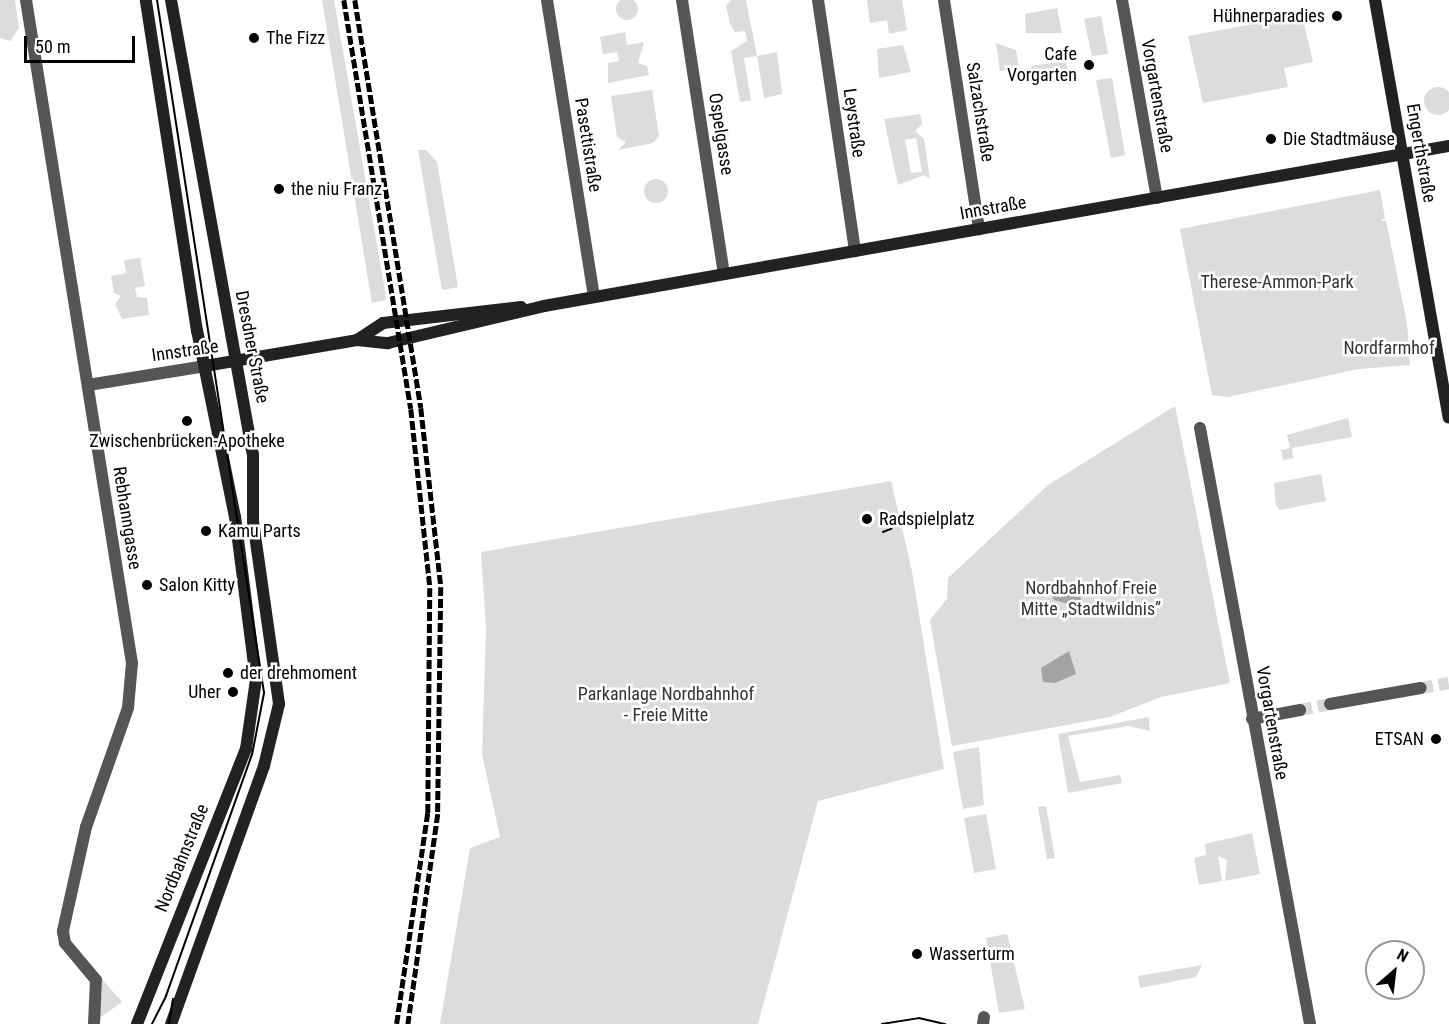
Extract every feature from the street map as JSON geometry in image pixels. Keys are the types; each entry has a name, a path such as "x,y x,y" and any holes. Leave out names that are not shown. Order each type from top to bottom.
{"main road":[{"path":"146,0 205,366"},
{"name":"Dresdner Straße","path":"171,0 253,454 253,521 279,704 264,766 171,1024"},
{"name":"Engerthstraße","path":"1375,0 1449,418"},
{"name":"Innstraße","path":"205,366 238,362 357,339 388,343 594,296 1449,146"},
{"name":"Innstraße","path":"357,339 383,323 449,311 544,306"},
{"name":"Nordbahnstraße","path":"137,1024 246,749 255,703 235,517 205,366"}],"street":[{"name":"Rebhanngasse","path":"26,0 133,681 86,827 66,916 65,943 96,980 93,1024"},
{"name":"Pasettistraße","path":"547,0 594,296"},
{"name":"Ospelgasse","path":"682,0 724,273"},
{"name":"Leystraße","path":"818,0 855,251"},
{"name":"Salzachstraße","path":"944,0 980,229"},
{"name":"Vorgartenstraße","path":"1122,0 1157,198"},
{"name":"Innstraße","path":"88,385 205,366"},
{"name":"Vorgartenstraße","path":"1200,428 1310,1024"},
{"path":"1330,704 1421,688"},
{"path":"1252,719 1300,710"}],"green space":[{"path":"627,-2 635,1 638,9 635,17 627,20 619,17 616,9 619,1"},
{"path":"0,0 15,0 19,28 10,41 0,38"},
{"path":"322,0 334,0 384,285 386,300 372,303"},
{"path":"731,0 746,0 757,56 744,58 751,100 740,102 731,51 747,41 745,31 735,32 730,24 726,6"},
{"path":"867,0 902,0 907,30 889,34 887,20 870,23"},
{"path":"1057,8 1062,33 1026,33 1025,14"},
{"path":"1302,15 1313,62 1284,68 1288,87 1203,103 1188,36"},
{"path":"1101,16 1108,54 1092,56 1084,19"},
{"path":"625,32 627,45 644,42 638,63 647,66 649,75 608,83 608,63 619,61 617,52 603,54 600,37"},
{"path":"996,43 1016,50 1019,68 1000,71"},
{"path":"903,45 911,72 879,78 877,49"},
{"path":"777,52 782,94 764,98 757,56"},
{"path":"1066,61 1070,85 1060,78 1034,82 1031,66"},
{"path":"1112,78 1125,155 1111,158 1096,80"},
{"path":"1438,87 1448,91 1452,101 1448,111 1438,115 1428,111 1424,101 1428,91"},
{"path":"652,90 659,136 653,143 618,150 626,142 617,137 611,96"},
{"path":"920,114 922,124 915,131 924,139 930,179 924,175 898,185 884,119","holes":["916,138 922,172 911,173 905,140"]},
{"path":"418,150 426,150 437,162 458,287 442,290"},
{"path":"656,179 661,180 667,186 667,196 661,202 656,203 651,202 645,196 644,191 645,186 651,180"},
{"name":"Therese-Ammon-Park","path":"1380,190 1385,218 1381,221 1386,221 1407,323 1410,365 1359,369 1228,397 1212,395 1180,229"},
{"path":"140,258 145,286 135,288 137,297 147,298 149,315 122,319 115,304 121,296 114,293 111,276 126,273 124,260"},
{"name":"Nordbahnhof Freie Mitte „Stadtwildnis”","path":"1175,406 1230,683 1161,697 1110,717 952,746 930,620 947,599 948,578 1048,485"},
{"path":"1348,418 1352,437 1292,448 1293,458 1283,460 1281,450 1290,448 1287,435"},
{"path":"1321,474 1326,501 1280,510 1276,506 1274,483"},
{"name":"Parkanlage Nordbahnhof - Freie Mitte","path":"891,481 912,571 944,769 818,801 758,1024 440,1024 470,848 500,837 482,754 486,628 481,552"},
{"path":"1149,717 1150,731 1129,726 1068,736 1080,782 1120,775 1122,783 1068,793 1058,734"},
{"path":"979,747 984,805 963,809 953,752"},
{"path":"1046,806 1055,858 1047,859 1038,807"},
{"path":"986,814 996,869 974,873 964,818"},
{"path":"1252,833 1260,874 1225,881 1227,860 1218,856 1222,881 1199,885 1194,858 1206,855 1205,844"},
{"path":"1007,934 1025,1009 999,1013 986,938"},
{"path":"1202,965 1196,977 1140,988 1138,976"},
{"path":"102,979 122,1002 98,1019 102,992"}],"shaded area":[{"path":"1055,586 1081,596 1080,607 1054,600 1050,590"},
{"path":"1069,651 1076,674 1055,683 1043,682 1041,668"}],"tunnel":[{"path":"1421,688 1449,683"},
{"path":"1300,710 1330,704"}],"tram line":[{"path":"152,1024 166,996 252,755 264,693 157,0"},
{"path":"883,532 891,529"},
{"path":"169,1024 173,999"},
{"path":"882,1024 919,1018 945,1024"}],"railway":[{"path":"344,0 411,409 430,588 428,813 397,1024"},
{"path":"355,0 421,408 441,587 438,814 408,1024"}],"place":[{"name":"Hühnerparadies","path":"1337,16"},
{"name":"The Fizz","path":"254,38"},
{"name":"Cafe Vorgarten","path":"1089,65"},
{"name":"Die Stadtmäuse","path":"1271,139"},
{"name":"the niu Franz","path":"279,189"},
{"name":"Zwischenbrücken-Apotheke","path":"187,421"},
{"name":"Radspielplatz","path":"867,519"},
{"name":"Kamu Parts","path":"206,531"},
{"name":"Salon Kitty","path":"147,585"},
{"name":"der drehmoment","path":"228,673"},
{"name":"Uher","path":"233,692"},
{"name":"ETSAN","path":"1436,739"},
{"name":"Wasserturm","path":"917,954"}],"park label":[{"name":"Nordfarmhof","path":"1389,348"}]}
